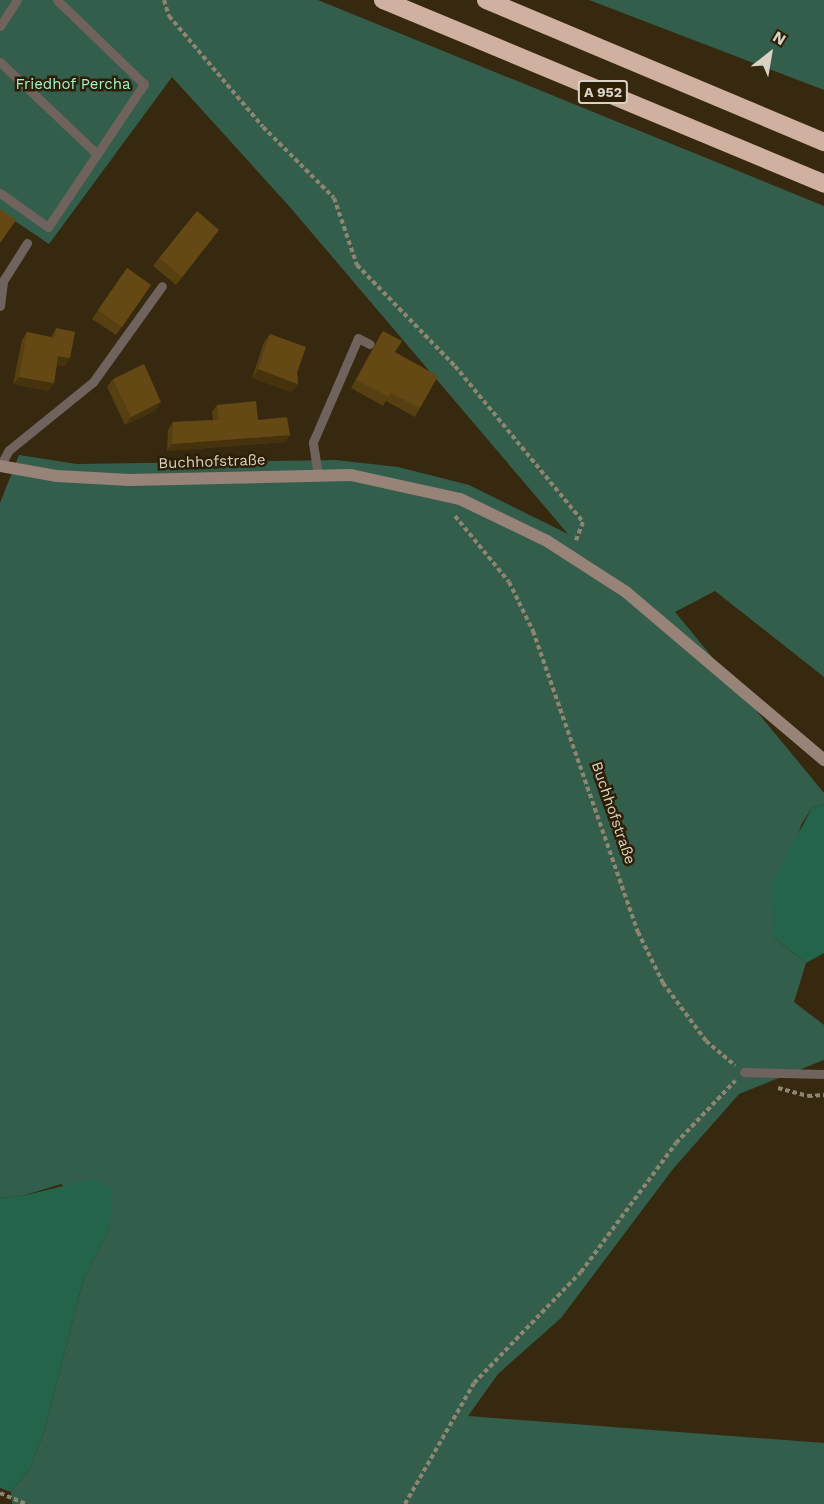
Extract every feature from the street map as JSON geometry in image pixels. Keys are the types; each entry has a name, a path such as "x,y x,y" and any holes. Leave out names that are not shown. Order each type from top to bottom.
{"highway":[{"name":"A 952","path":"383,0 824,184"},
{"name":"A 952","path":"486,0 824,142"}],"main road":[{"name":"Buchhofstraße","path":"0,466 57,476 130,480 351,475 425,489 460,499 518,525 626,592 824,760"}],"lane":[{"path":"0,26 18,0"},
{"path":"0,193 48,227 144,84 57,0"},
{"path":"0,62 97,154"},
{"path":"0,306 3,281 27,243"},
{"path":"0,466 9,450 93,381 162,286"},
{"path":"318,475 313,442 358,338 370,344"},
{"path":"744,1072 824,1074"}],"path":[{"path":"164,0 169,16 256,118 334,198 357,265 455,366 583,522 568,554"},
{"name":"Buchhofstraße","path":"425,489 479,541 509,582 532,631 638,932 663,983 691,1022 706,1041 744,1072"},
{"path":"405,1504 474,1383 581,1272 676,1143 744,1072"},
{"path":"0,1493 26,1504"}],"green space":[{"name":"Friedhof Percha","path":"0,0 318,0 824,206 824,677 715,591 675,612 824,793 824,804 812,808 801,825 774,938 806,963 794,1002 824,1025 824,1060 739,1094 673,1169 561,1318 498,1374 468,1416 824,1443 824,1504 12,1504 11,1492 29,1470 44,1432 83,1281 110,1227 61,1184 22,1196 0,1198 0,503 19,455 77,464 336,460 398,467 469,485 568,534 289,206 172,77 49,244 0,211"},
{"path":"589,0 824,0 824,90"},
{"path":"824,804 824,953 806,963 774,938 771,885 812,808"},
{"path":"92,1179 112,1189 110,1227 83,1281 44,1432 29,1470 11,1492 0,1488 0,1198 22,1196"}],"building":[{"path":"0,209 16,220 0,243"},
{"path":"197,211 219,230 182,277 159,258"},
{"path":"127,268 151,285 122,327 98,310"},
{"path":"56,328 75,332 70,358 58,356 54,383 19,377 27,332 55,338"},
{"path":"383,331 402,341 395,352 438,376 420,408 391,393 389,397 356,380"},
{"path":"270,334 306,347 297,373 298,384 258,369"},
{"path":"144,364 161,402 131,417 113,379"},
{"path":"256,401 258,420 287,417 290,435 172,444 173,422 219,420 217,405"}]}
